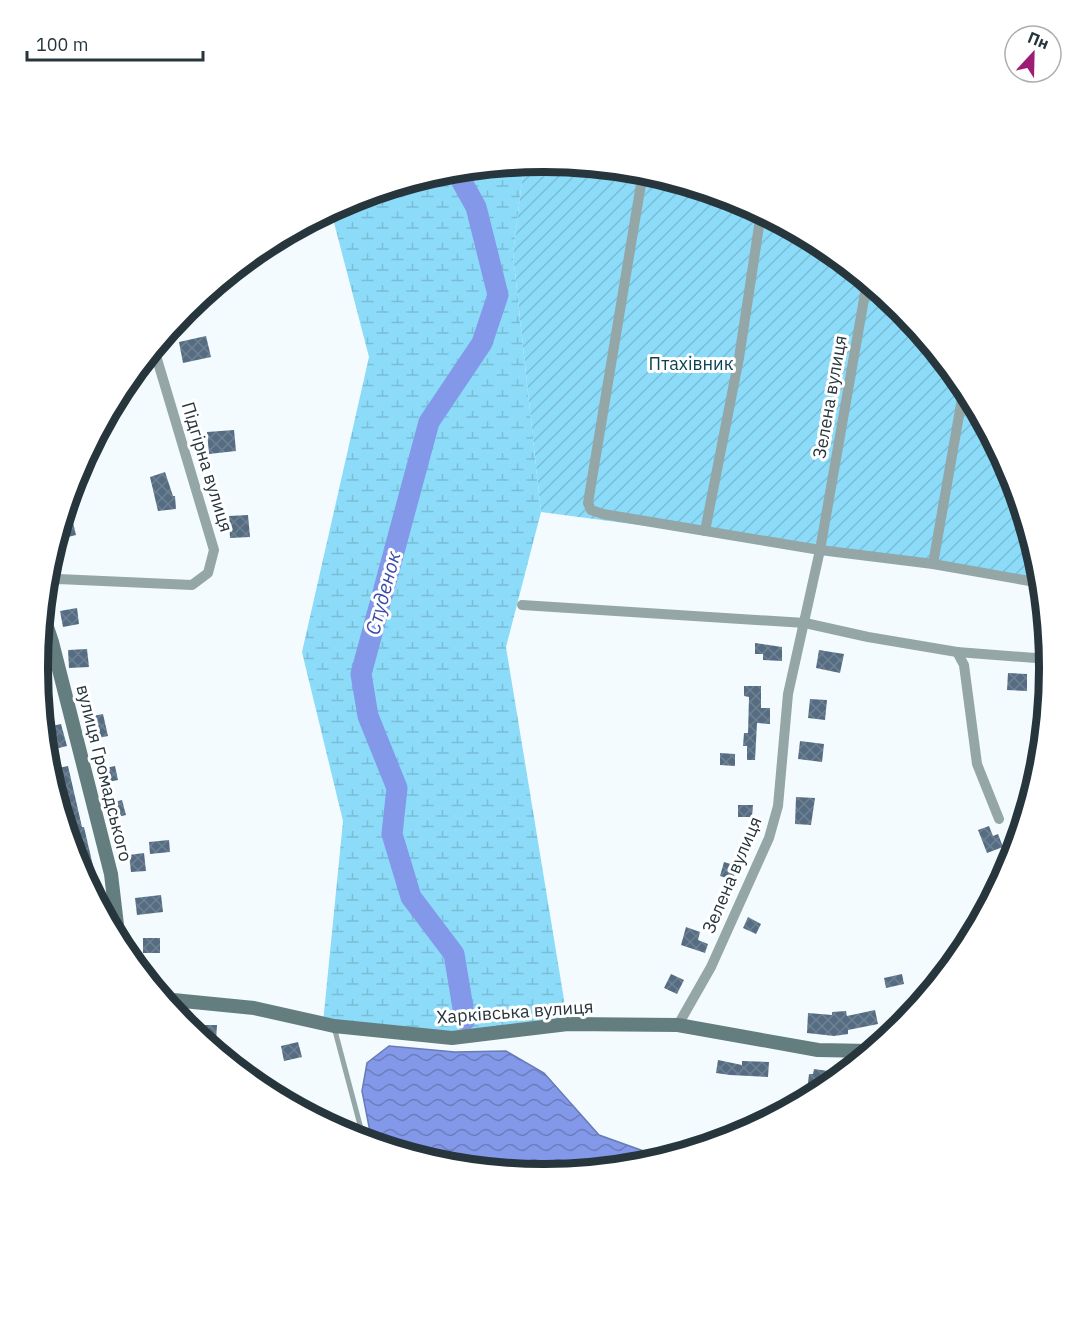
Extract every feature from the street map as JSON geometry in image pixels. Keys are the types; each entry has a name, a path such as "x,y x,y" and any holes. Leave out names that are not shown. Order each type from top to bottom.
{"street":[{"path":"641,182 588,503 591,510 603,514 820,550 933,564 1031,581"},
{"path":"705,531 739,358 760,222"},
{"name":"Зелена вулиця","path":"678,1025 711,967 769,838 778,806 788,694 820,550 865,291"},
{"name":"Підгірна вулиця","path":"56,579 192,585 208,573 214,550 157,358"},
{"path":"933,564 961,402"},
{"path":"522,605 805,623 868,637 957,652 1039,658"},
{"name":"вулиця Громадського","path":"49,634 111,874 116,920"},
{"path":"957,652 964,665 977,764 999,819"},
{"name":"Харківська вулиця","path":"176,1000 254,1008 334,1026 452,1038 568,1024 678,1025 818,1050 858,1051"}],"lane":[{"path":"334,1026 361,1129"}],"green space":[{"name":"Птахівник","path":"544,172 608,177 672,189 733,210 763,224 819,256 870,295 916,341 937,366 973,420 1013,509 1031,582 919,562 541,512 513,254 523,173"},
{"path":"523,173 513,254 541,512 506,647 568,1024 452,1038 323,1023 343,821 302,652 369,357 333,220 415,189 479,177"}],"water":[{"path":"389,1046 455,1052 506,1051 544,1073 599,1135 647,1152 608,1159 544,1164 479,1159 415,1147 370,1132 362,1091 367,1063"}],"building":[{"path":"206,336 211,357 183,363 179,342"},
{"path":"234,430 236,451 209,454 207,432"},
{"path":"165,472 173,496 175,496 176,509 158,511 150,477"},
{"path":"248,515 250,537 230,538 229,516"},
{"path":"72,517 76,535 66,538"},
{"path":"77,608 79,624 63,627 60,611"},
{"path":"755,643 782,647 782,661 763,660 763,654 755,654"},
{"path":"87,649 89,667 69,668 68,650"},
{"path":"819,650 844,654 840,673 816,668"},
{"path":"1008,673 1027,674 1027,691 1007,690"},
{"path":"744,686 761,686 761,708 770,708 770,724 757,723 755,760 747,760 747,746 743,746 744,733 748,733 749,697 744,696"},
{"path":"810,699 827,700 825,720 808,718"},
{"path":"103,714 108,736 93,739 88,717"},
{"path":"51,723 52,726 61,724 67,746 55,749"},
{"path":"800,741 824,744 822,762 798,759"},
{"path":"720,753 735,754 735,766 720,765"},
{"path":"68,766 94,870 92,871 74,827 59,768"},
{"path":"115,766 118,780 103,783 101,769"},
{"path":"796,797 815,798 811,825 795,824"},
{"path":"122,800 126,815 110,819 106,804"},
{"path":"738,805 753,805 752,817 738,817"},
{"path":"989,826 993,836 998,834 1003,847 987,853 978,830"},
{"path":"169,840 170,852 150,854 149,842"},
{"path":"144,853 146,871 131,872 129,855"},
{"path":"724,862 737,866 733,880 720,876"},
{"path":"161,895 163,912 137,915 135,898"},
{"path":"748,917 761,924 756,934 743,928"},
{"path":"686,927 700,932 698,940 708,944 705,953 681,945"},
{"path":"143,938 160,938 160,953 143,953"},
{"path":"671,974 684,980 677,994 664,988"},
{"path":"902,974 904,984 886,988 884,978"},
{"path":"875,1010 878,1024 848,1030 848,1034 834,1036 807,1033 808,1013 832,1015 832,1012 846,1011 847,1016"},
{"path":"200,1025 217,1025 216,1040"},
{"path":"298,1042 302,1057 284,1061 281,1046"},
{"path":"718,1060 742,1065 742,1061 769,1062 768,1077 716,1073"},
{"path":"814,1069 828,1071 828,1074 812,1084 808,1083 809,1074 813,1074"}],"waterway":[{"name":"Студенок","path":"461,180 476,207 498,295 482,343 429,422 361,674 368,716 397,788 392,834 411,897 454,954 465,1020"}]}
